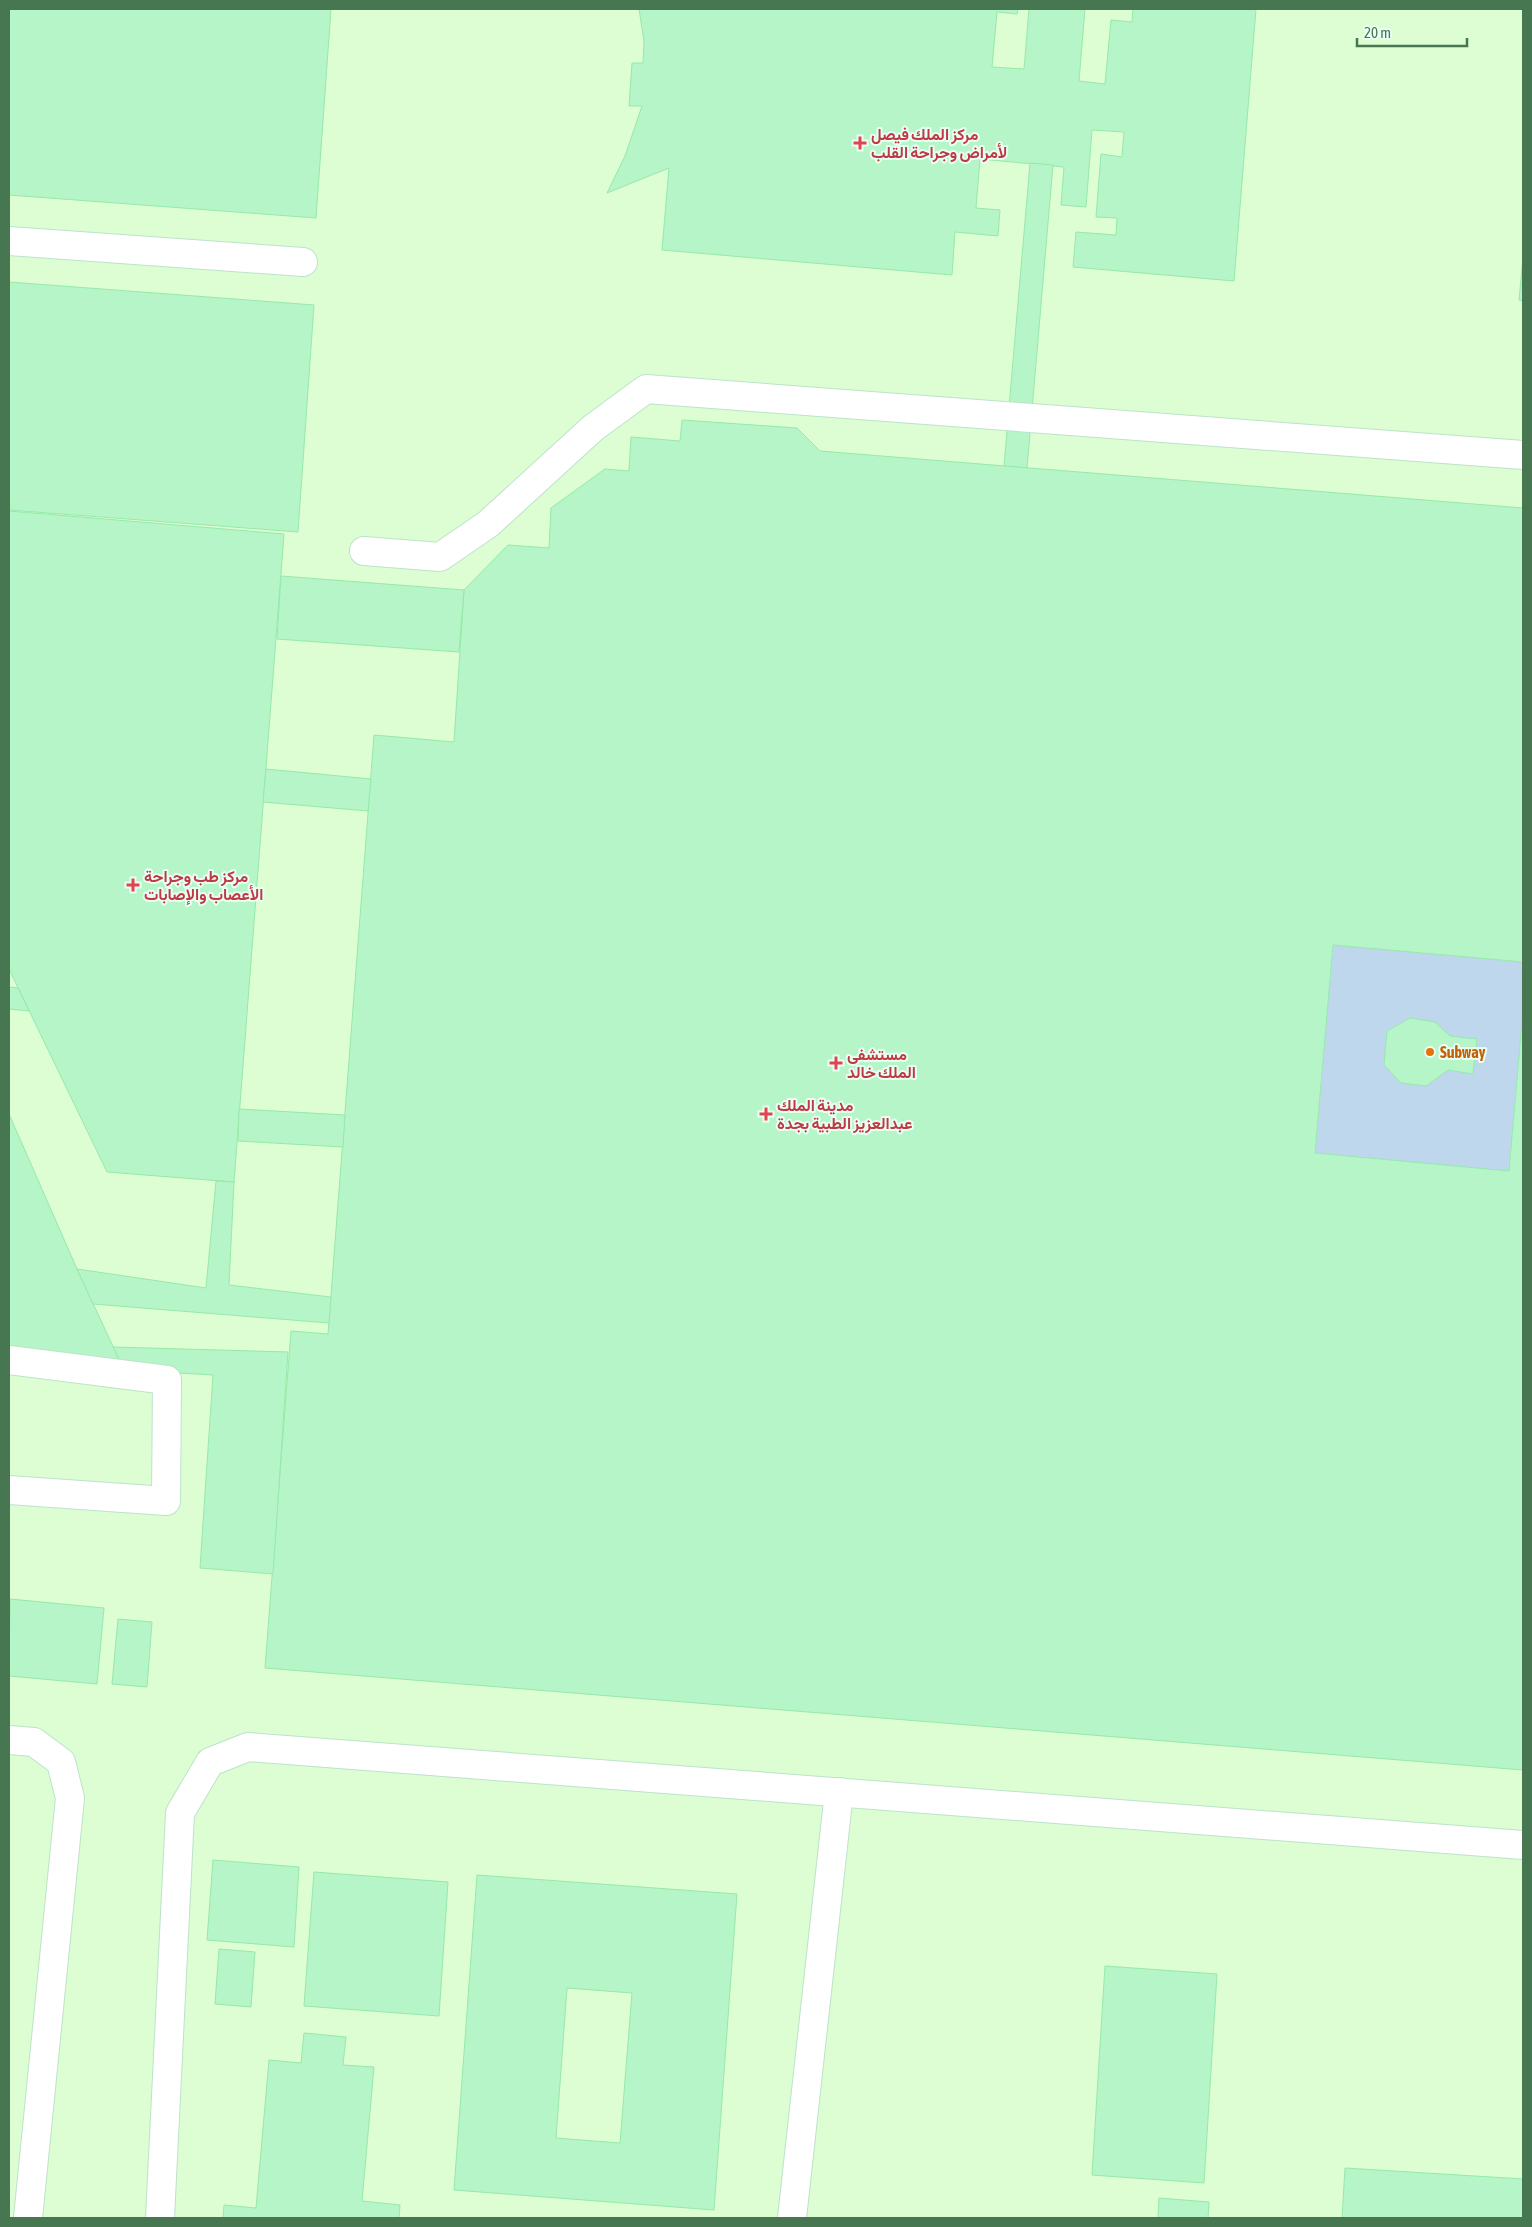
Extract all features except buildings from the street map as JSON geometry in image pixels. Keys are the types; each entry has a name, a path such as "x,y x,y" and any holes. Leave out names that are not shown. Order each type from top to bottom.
{"lane":[{"path":"9,241 303,262"},
{"path":"364,551 440,557 488,524 593,428 646,389 1523,455"},
{"path":"9,1360 167,1380 167,1389 166,1502 9,1490"},
{"path":"9,1740 34,1742 61,1762 70,1798 28,2218"},
{"path":"160,2218 180,1813 210,1762 248,1746 1523,1845"},
{"path":"792,2218 839,1792"}],"shaded area":[{"name":"مدينة الملك عبدالعزيز الطبية بجدة","path":"9,9 1523,9 1523,2218 9,2218"},
{"path":"1333,945 1523,962 1523,1011 1509,1171 1315,1153"}],"place":[{"name":"مركز الملك فيصل لأمراض وجراحة القلب","path":"860,143"},
{"name":"مركز طب وجراحة الأعصاب والإصابات","path":"133,885"},
{"name":"Subway","path":"1430,1052"},
{"name":"مستشفى الملك خالد","path":"836,1063"},
{"name":"مدينة الملك عبدالعزيز الطبية بجدة","path":"766,1114"}]}
